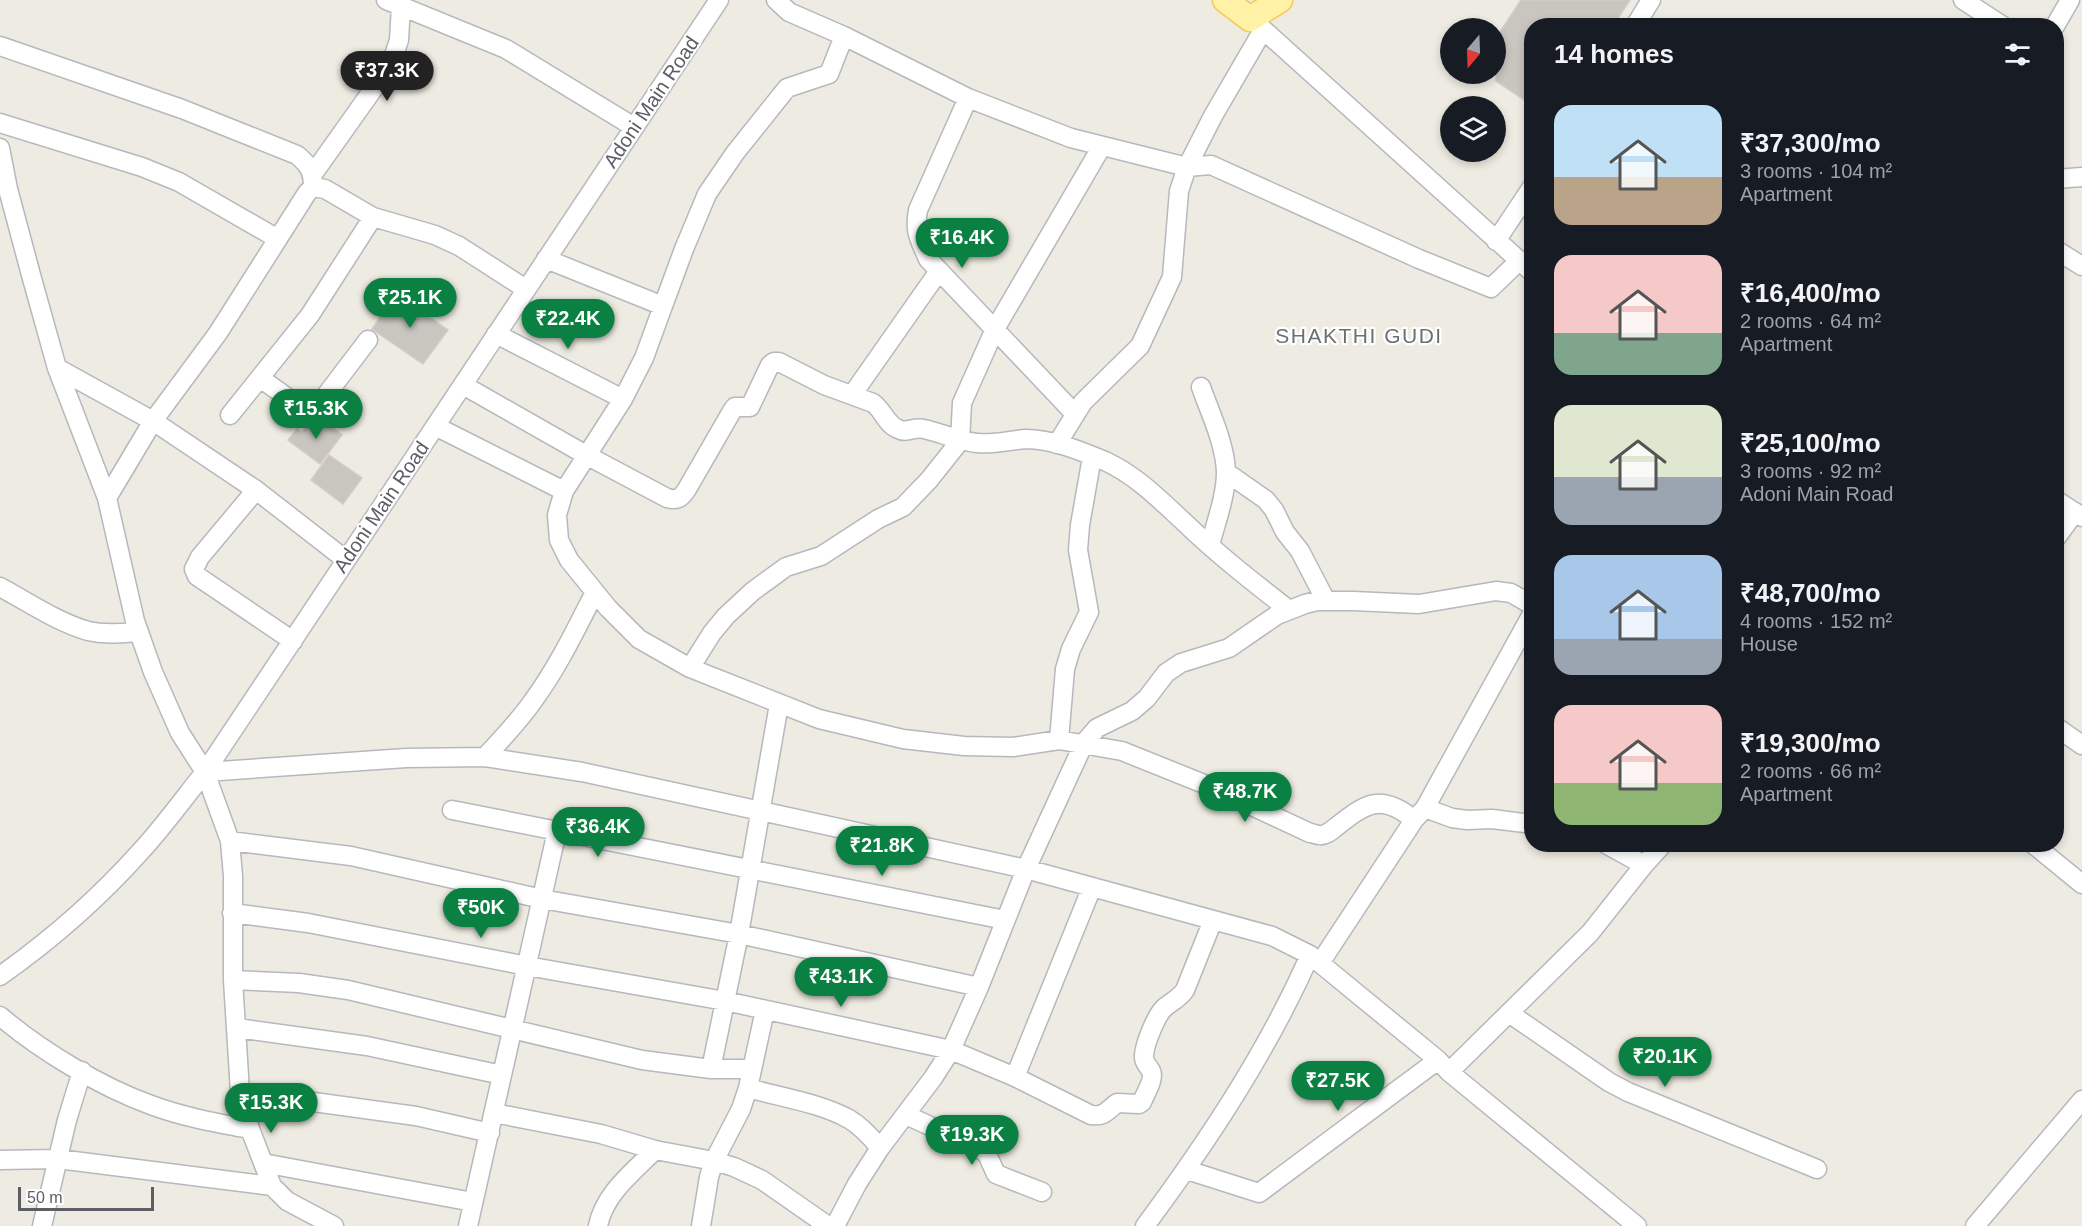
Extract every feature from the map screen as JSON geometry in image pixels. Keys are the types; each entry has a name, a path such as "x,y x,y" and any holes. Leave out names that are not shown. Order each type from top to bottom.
{"main road":[{"path":"1225,0 1257,25 1280,0"}],"street":[{"name":"Adoni Main Road","path":"0,976 42,946 83,910 141,852 205,772 719,0"},
{"path":"776,0 789,12 844,36 968,98 1071,138 1187,167 1211,165 1419,259 1491,288 1524,268"},
{"path":"1640,18 1651,0"},
{"path":"1962,0 1990,18"},
{"path":"2060,18 2070,0"},
{"path":"394,3 506,49 634,127"},
{"path":"106,498 153,421 218,333 313,181 391,64 399,40 394,3"},
{"path":"1057,444 1083,402 1140,346 1172,277 1179,190 1187,167 1257,25 1524,266"},
{"path":"844,36 829,74 787,88 735,153 707,194 644,358 623,399 564,491 557,515 559,540 569,560 608,608 639,639 690,668 819,719 903,739 964,746 1013,747 1059,740 1122,751 1209,786 1321,836 1360,808 1374,804 1390,804 1402,810 1420,814 1467,820 1492,819 1524,823"},
{"path":"0,46 182,109 297,154 309,164 313,181 325,189 373,217 435,235 459,246 526,289"},
{"path":"968,98 918,210 915,225 928,259 1076,414"},
{"path":"0,123 142,167 179,182 278,239"},
{"path":"690,668 712,633 726,616 753,591 786,567 821,556 878,519 903,507 960,441 962,404 995,329 1102,146"},
{"path":"0,148 7,213 57,368 106,498 139,632 153,672 180,733 205,772 230,841 233,876 233,980 240,1092 250,1130 272,1186 287,1201 334,1226"},
{"path":"2064,178 2082,177"},
{"path":"1496,241 1524,199"},
{"path":"230,415 310,315 373,217"},
{"path":"2064,255 2082,266"},
{"path":"546,258 663,306"},
{"path":"852,395 939,271"},
{"path":"496,334 623,399"},
{"path":"260,378 302,408 312,410 318,407 368,340"},
{"path":"463,385 586,455 667,498 675,500 681,498 687,489 735,407 750,407 770,365 774,362 786,364 824,385 873,403 879,407 888,422 899,430 921,428 960,441 980,444 1024,439 1045,440 1130,473 1156,494 1184,523 1289,610"},
{"path":"57,368 153,421 256,490 346,560"},
{"path":"1201,387 1221,446 1226,472 1224,494 1210,545"},
{"path":"435,426 564,491"},
{"path":"1059,740 1065,669 1071,649 1089,612 1078,550 1092,457"},
{"path":"1226,472 1250,488 1274,510 1285,532 1300,551 1326,601"},
{"path":"256,490 200,557 195,569 197,576 293,640"},
{"path":"2064,505 2078,514 2064,529"},
{"path":"0,587 88,631 111,634 139,632"},
{"path":"835,1226 857,1184 880,1148 951,1050 1026,869 1084,743 1096,728 1132,711 1147,698 1166,673 1181,663 1229,648 1277,615 1305,604 1326,601 1419,604 1496,591 1510,593 1524,601"},
{"path":"485,757 534,700 555,667 595,592"},
{"path":"1144,1226 1187,1170 1270,1039 1315,959 1420,814 1524,628"},
{"path":"711,1069 739,934 780,704"},
{"path":"2064,733 2082,745"},
{"path":"205,772 406,758 485,757 582,772 1026,869 1272,936 1315,959 1637,1226"},
{"path":"452,810 1005,920"},
{"path":"468,1226 557,831"},
{"path":"230,841 351,856 542,899 739,934 979,987"},
{"path":"1620,852 1644,866"},
{"path":"1187,1170 1259,1193 1443,1066 1509,1013 1590,933 1657,852"},
{"path":"2043,852 2082,884"},
{"path":"1015,1077 1092,887"},
{"path":"232,912 308,923 527,966 725,1001 951,1050 1015,1077 1091,1115 1105,1114 1117,1103 1139,1104 1142,1102 1152,1078 1143,1056 1149,1037 1163,1009 1175,1002 1185,990 1213,920"},
{"path":"233,980 348,990 642,1059 711,1069 752,1069"},
{"path":"701,1226 709,1177 714,1161 741,1109 748,1088 765,1010"},
{"path":"1509,1013 1609,1082 1628,1092 1817,1169"},
{"path":"0,1016 29,1038 105,1085 151,1105 201,1120 250,1130"},
{"path":"237,1028 367,1046 502,1075"},
{"path":"42,1226 82,1071"},
{"path":"748,1088 831,1111 850,1120 867,1133 880,1148"},
{"path":"240,1092 416,1116 490,1133"},
{"path":"1974,1226 2082,1100"},
{"path":"494,1113 601,1134 655,1150 734,1167 762,1180 828,1226"},
{"path":"906,1115 980,1149 987,1154 996,1174 1042,1191"},
{"path":"598,1226 610,1197 655,1150"},
{"path":"0,1160 58,1159 272,1186"},
{"path":"263,1163 473,1202"}],"building":[{"path":"1521,0 1630,0 1618,18 1524,18 1524,100 1500,84 1506,84 1506,23"},
{"path":"396,294 448,330 423,364 372,329"},
{"path":"320,418 342,435 320,464 288,440 297,429 302,432 311,421"},
{"path":"329,455 362,478 343,504 311,480"}],"district":[{"name":"SHAKTHI GUDI","path":"1359,336"}]}
